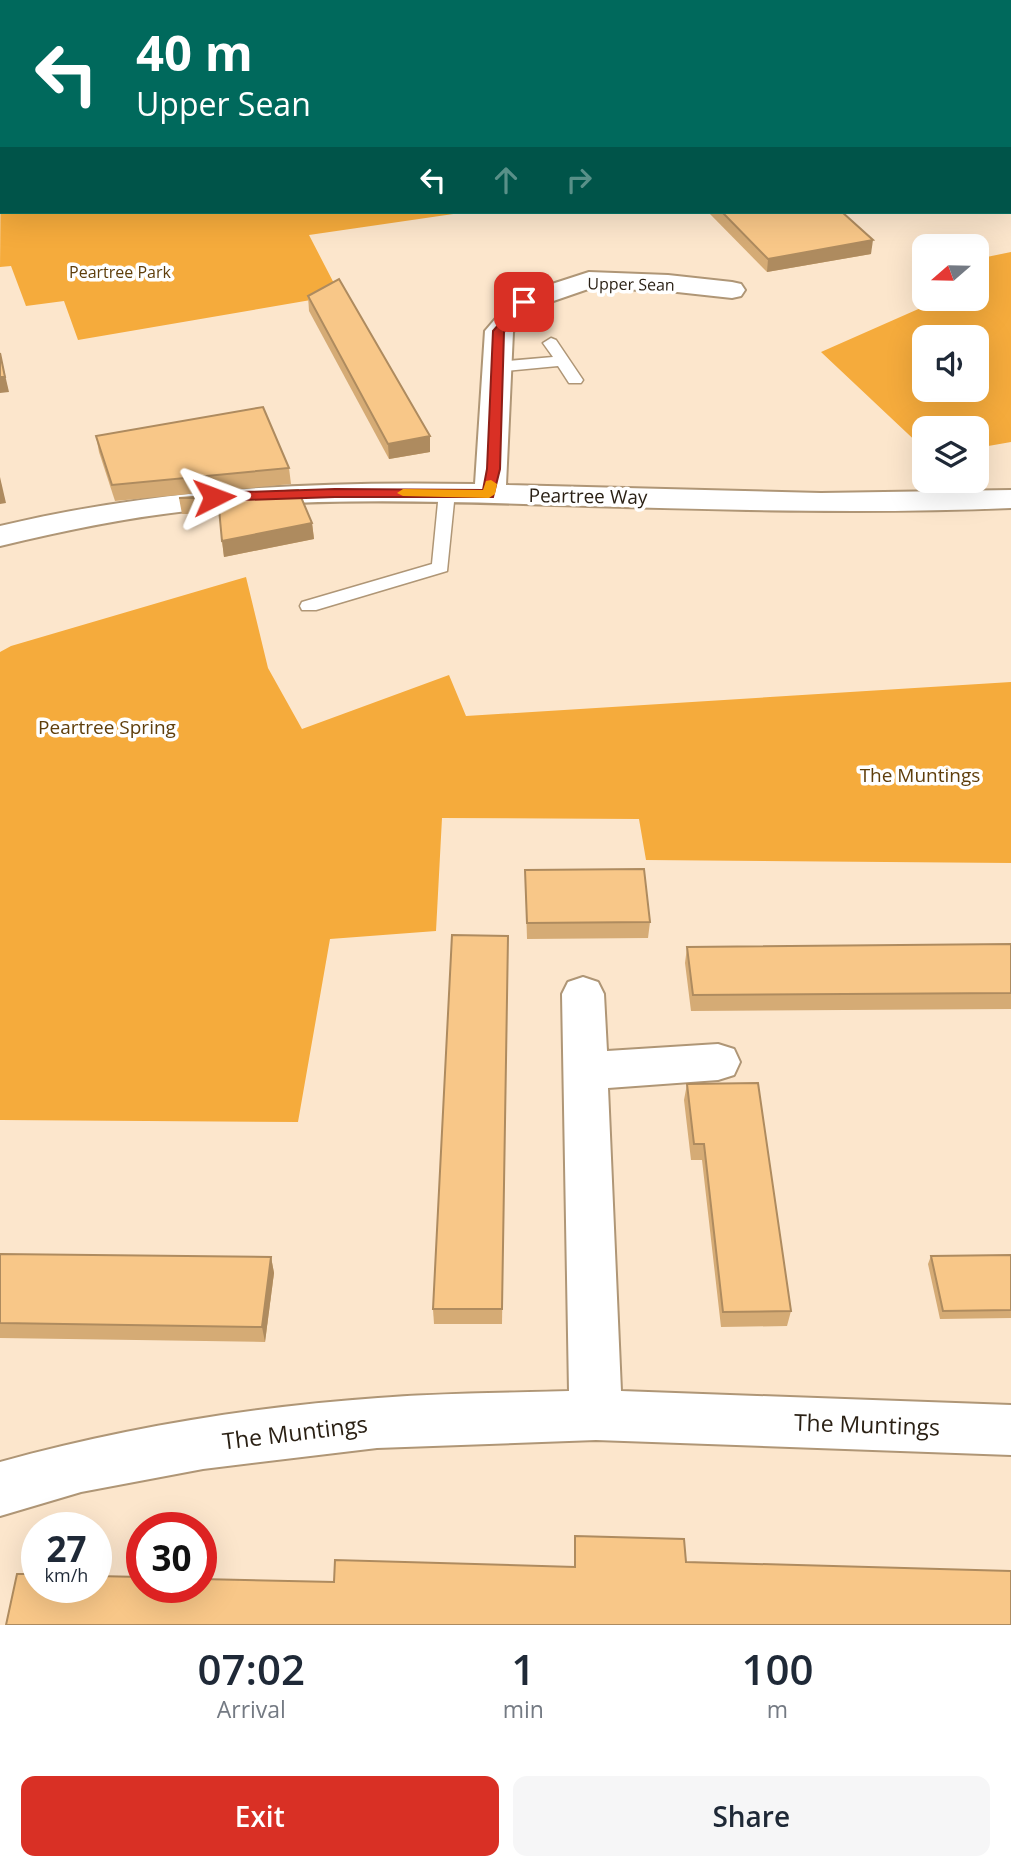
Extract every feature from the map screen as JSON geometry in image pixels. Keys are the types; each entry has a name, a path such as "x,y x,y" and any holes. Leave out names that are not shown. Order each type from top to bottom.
{"street":[{"name":"Upper Sean","path":"489,494 494,469 495,367 499,331 524,302 589,280 668,283 732,290"},
{"name":"Peartree Way","path":"0,536 68,519 172,501 283,494 447,492 849,501 1011,499"},
{"path":"583,994 596,1415"},
{"path":"584,1071 718,1062"},
{"name":"The Muntings","path":"0,1489 81,1466 203,1443 377,1423 596,1415 1011,1430"}],"lane":[{"path":"551,343 575,380"},
{"path":"495,367 563,361"},
{"path":"309,606 441,567 447,492"}],"green space":[{"name":"Peartree Park","path":"0,214 453,214 309,235 340,295 78,340 64,301 26,306 11,266 0,267"},
{"path":"1011,252 1011,442 989,446 989,416 912,416 912,438 821,352 912,312 989,312 989,257"},
{"name":"Peartree Spring","path":"246,577 268,668 302,729 449,675 466,716 1011,682 1011,863 646,860 639,819 442,818 436,931 330,939 298,1122 0,1120 0,652 11,646"}],"building":[{"path":"724,214 844,214 873,240 768,259"},
{"path":"339,279 430,436 388,444 308,296"},
{"path":"0,353 5,377 0,377"},
{"path":"263,407 289,468 112,485 96,436"},
{"path":"298,490 312,523 222,541 218,498 179,498"},
{"path":"644,869 650,922 527,923 525,870"},
{"path":"452,935 508,936 502,1309 433,1309"},
{"path":"1011,944 1011,993 693,995 687,947"},
{"path":"758,1083 791,1311 723,1312 704,1144 694,1144 687,1084"},
{"path":"0,1254 271,1257 262,1327 0,1323"},
{"path":"1011,1255 1011,1310 943,1311 931,1256"},
{"path":"575,1536 684,1539 686,1562 1011,1571 1011,1625 6,1625 17,1574 21,1574 21,1603 112,1603 112,1576 126,1577 126,1603 217,1603 217,1579 334,1582 335,1560 575,1567"}],"slow traffic":[{"path":"403,493 489,494 491,484"}],"route":[{"path":"214,497 335,493 489,494 494,469 495,367 499,331 524,302"}]}
